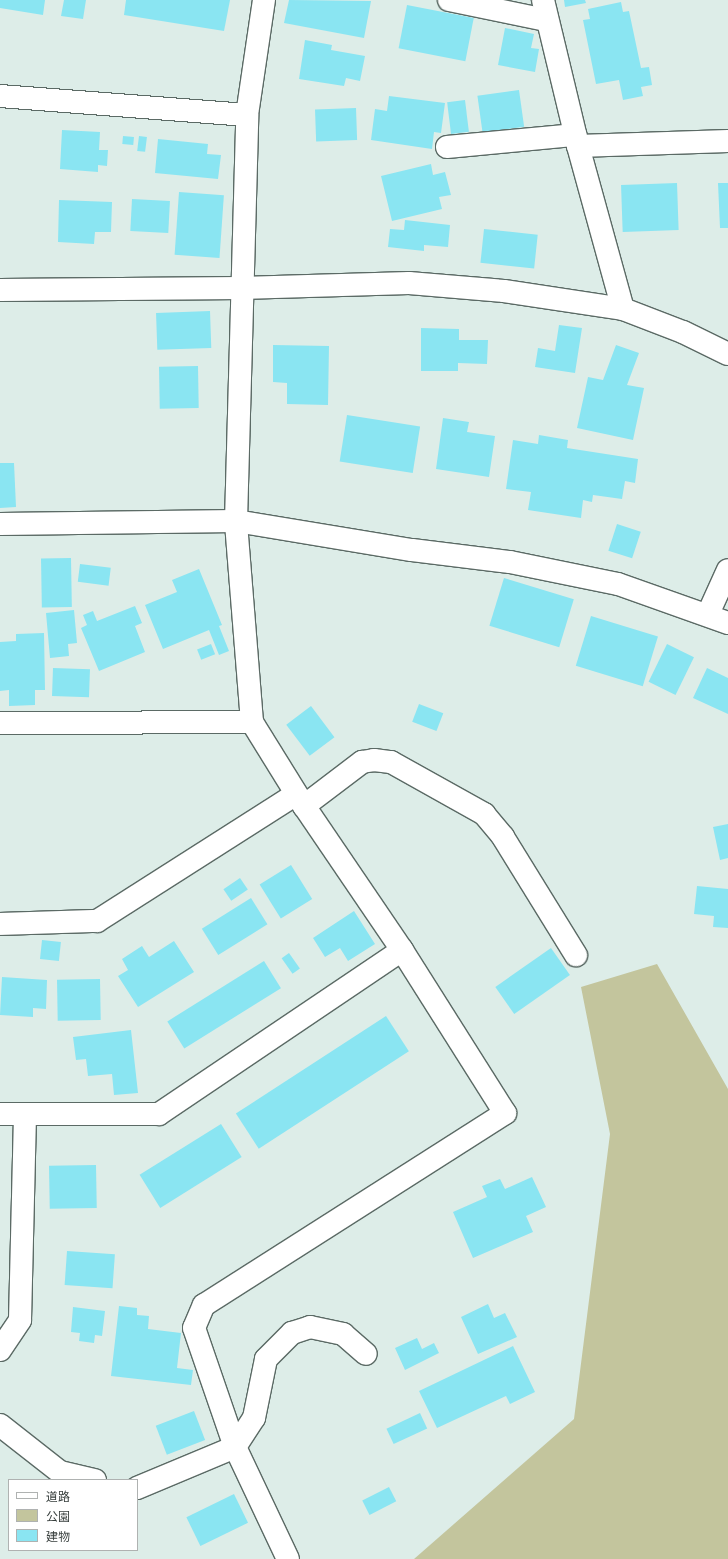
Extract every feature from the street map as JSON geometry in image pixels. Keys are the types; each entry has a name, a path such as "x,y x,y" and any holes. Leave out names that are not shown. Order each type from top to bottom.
{"street":[{"path":"264,0 247,115 241,288 236,521 252,722 300,800 402,950 505,1113 204,1305 194,1328 234,1447 288,1559"},
{"path":"449,0 545,12 576,141 623,309"},
{"path":"0,96 247,115"},
{"path":"447,147 576,141 728,141"},
{"path":"0,290 241,288 409,283 504,291 623,309 683,332 728,354"},
{"path":"0,524 236,521 412,550 510,562 618,584 708,614 728,623"},
{"path":"708,614 728,570"},
{"path":"0,723 252,722"},
{"path":"0,924 97,921 362,762 374,760 391,762 484,814 503,837 576,955"},
{"path":"0,1114 159,1114 402,950"},
{"path":"0,1350 20,1320 25,1114"},
{"path":"138,1488 234,1447 254,1418 266,1359 292,1333 310,1327 328,1329 343,1334 366,1354"},
{"path":"0,1425 60,1472 91,1479"}],"green space":[{"path":"657,964 728,1089 728,1559 414,1559 574,1419 610,1134 581,987"}],"building":[{"path":"0,0 45,0 43,15 0,8"},
{"path":"64,0 86,0 83,19 61,16"},
{"path":"126,0 230,0 224,31 124,15"},
{"path":"289,0 371,1 364,38 284,23"},
{"path":"564,0 585,0 586,3 565,7"},
{"path":"621,2 623,12 629,11 641,68 649,67 652,85 641,87 643,96 623,100 619,80 596,84 583,20 590,19 588,9"},
{"path":"407,5 474,18 465,61 399,48"},
{"path":"505,28 534,34 531,48 539,49 535,72 498,65"},
{"path":"305,40 332,45 331,50 365,56 360,81 346,78 344,86 299,79"},
{"path":"519,90 524,127 483,132 477,96"},
{"path":"389,96 445,103 441,133 434,132 432,149 371,140 375,109 387,111"},
{"path":"465,100 469,132 451,134 447,102"},
{"path":"356,108 357,140 316,141 315,109"},
{"path":"62,130 100,132 99,150 108,150 107,166 98,165 98,172 60,169"},
{"path":"123,136 134,137 133,145 122,144"},
{"path":"139,136 147,137 145,152 137,151"},
{"path":"158,139 208,144 207,154 221,155 218,179 155,173"},
{"path":"431,164 433,175 445,172 451,195 439,197 442,209 392,221 381,176"},
{"path":"677,183 679,230 623,232 621,185"},
{"path":"718,183 728,183 728,228 720,228"},
{"path":"179,192 224,195 219,258 175,255"},
{"path":"132,199 170,201 168,233 130,231"},
{"path":"59,200 112,202 111,232 95,232 94,244 58,242"},
{"path":"405,220 450,225 448,247 424,245 424,251 388,247 390,229 404,230"},
{"path":"484,229 538,235 534,268 480,263"},
{"path":"210,311 211,348 157,350 156,313"},
{"path":"559,325 582,328 575,373 535,367 538,348 555,351"},
{"path":"421,328 459,329 459,340 488,340 487,364 458,363 458,371 421,371"},
{"path":"273,345 329,346 328,405 287,404 287,383 273,382"},
{"path":"616,345 639,353 627,385 644,388 633,440 577,428 588,377 603,380"},
{"path":"198,366 199,408 160,409 159,367"},
{"path":"347,415 420,427 413,473 340,461"},
{"path":"443,418 469,422 467,432 495,436 489,477 436,469"},
{"path":"539,435 568,440 567,448 638,459 635,483 625,481 622,499 593,495 592,502 583,500 581,518 528,510 531,492 506,489 513,440 538,444"},
{"path":"0,463 14,463 16,507 0,508"},
{"path":"617,524 641,532 632,558 608,551"},
{"path":"71,558 72,607 42,608 41,559"},
{"path":"80,564 111,568 109,586 78,582"},
{"path":"199,569 222,625 219,626 229,651 219,655 209,630 163,649 145,605 177,592 172,580"},
{"path":"504,578 574,599 559,647 489,626"},
{"path":"135,606 142,623 135,626 145,652 99,671 81,628 87,625 83,615 93,611 97,621"},
{"path":"74,610 77,643 68,644 69,656 50,658 46,613"},
{"path":"591,616 658,636 643,686 576,666"},
{"path":"44,633 45,690 35,690 35,705 9,706 9,690 0,691 0,642 16,641 16,634"},
{"path":"211,644 215,654 201,660 197,650"},
{"path":"667,644 694,657 676,695 649,682"},
{"path":"53,668 90,669 89,697 52,696"},
{"path":"707,668 728,678 728,714 693,698"},
{"path":"419,704 443,713 436,731 412,722"},
{"path":"311,706 334,737 310,756 286,725"},
{"path":"728,824 728,858 720,860 713,827"},
{"path":"291,865 312,899 281,919 260,885"},
{"path":"240,878 248,890 231,901 223,889"},
{"path":"697,886 728,889 728,928 713,927 714,916 694,914"},
{"path":"251,898 267,924 218,955 202,929"},
{"path":"354,911 375,944 348,961 340,948 325,957 313,938"},
{"path":"42,940 61,942 59,961 40,959"},
{"path":"174,941 194,972 138,1007 118,976 128,970 122,959 142,946 149,957"},
{"path":"551,948 570,975 514,1014 495,987"},
{"path":"289,953 300,969 293,974 282,958"},
{"path":"264,961 281,988 184,1049 167,1021"},
{"path":"2,977 47,980 46,1009 33,1008 33,1017 0,1015"},
{"path":"100,979 101,1020 58,1021 57,980"},
{"path":"386,1016 409,1051 259,1149 236,1113"},
{"path":"131,1030 138,1093 114,1095 112,1074 88,1076 86,1059 76,1060 73,1037"},
{"path":"221,1124 242,1157 160,1208 140,1175"},
{"path":"96,1165 97,1208 50,1209 49,1166"},
{"path":"532,1177 546,1207 526,1216 533,1232 473,1258 453,1212 487,1197 482,1186 500,1179 505,1189"},
{"path":"67,1251 115,1254 113,1288 65,1285"},
{"path":"488,1304 494,1318 505,1313 517,1337 478,1354 461,1317"},
{"path":"119,1306 137,1308 137,1315 149,1316 148,1329 181,1333 177,1368 193,1370 191,1385 111,1376"},
{"path":"73,1307 105,1311 102,1336 95,1335 94,1343 79,1341 80,1333 71,1332"},
{"path":"417,1338 422,1349 434,1343 439,1353 405,1370 395,1348"},
{"path":"513,1346 535,1392 510,1404 506,1396 437,1428 419,1391"},
{"path":"194,1411 205,1440 167,1455 156,1426"},
{"path":"420,1413 427,1428 394,1444 386,1429"},
{"path":"389,1487 396,1501 370,1515 362,1501"},
{"path":"234,1494 248,1523 200,1546 186,1517"}]}
